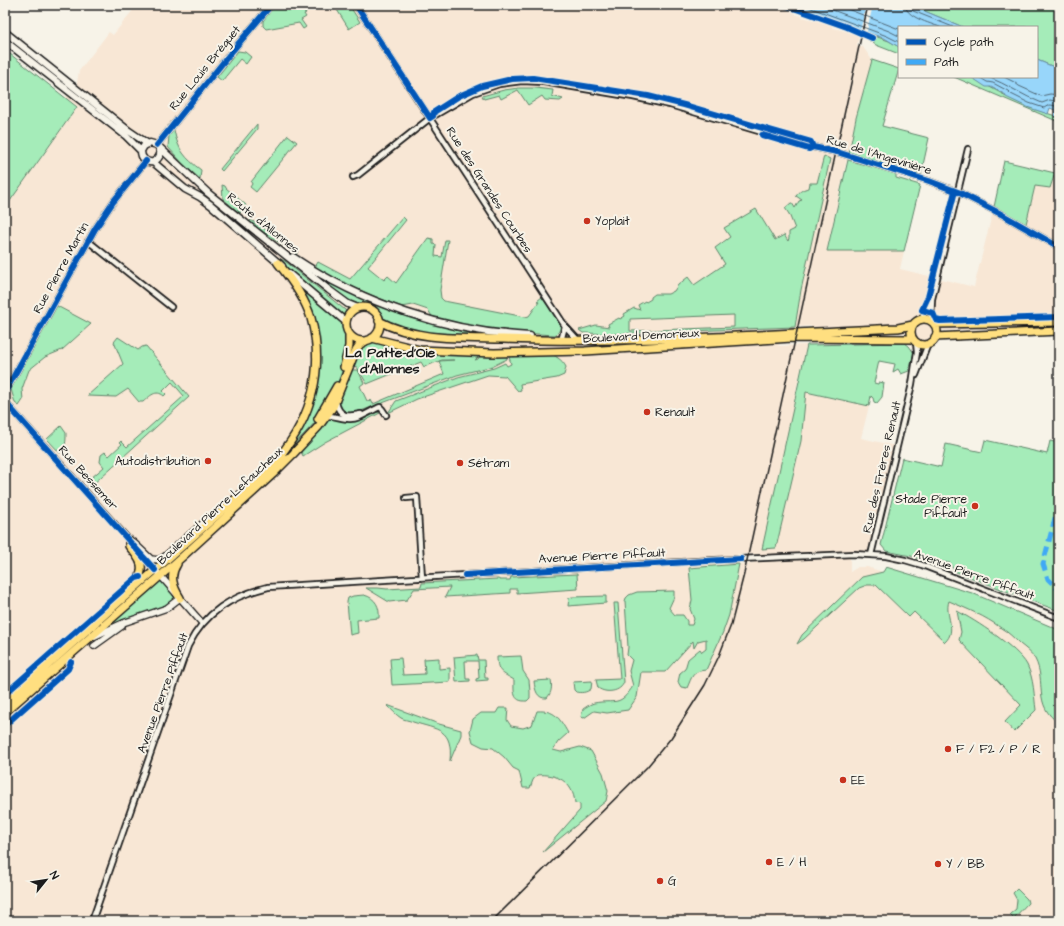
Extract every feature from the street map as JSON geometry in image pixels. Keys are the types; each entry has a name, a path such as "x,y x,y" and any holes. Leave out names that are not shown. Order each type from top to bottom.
{"main road":[{"path":"5,32 129,131 148,144"},
{"path":"5,41 126,136 142,152"},
{"path":"153,143 158,147 160,156 157,160 153,162 146,161 142,157 144,146 153,143"},
{"name":"Route d'Allonnes","path":"158,147 194,178 208,193 348,304 358,308"},
{"name":"Route d'Allonnes","path":"153,162 185,189 211,205 346,322"},
{"path":"268,241 328,278 361,294 410,314 438,322 498,334 562,339 576,338 608,340"},
{"path":"278,263 302,299 310,317 315,337 317,355 310,401 302,424 291,442 279,457 278,462"},
{"path":"358,308 372,310 379,321 378,331 369,340 357,340 349,334 346,328 346,322 351,312 358,308"},
{"path":"936,337 937,331 932,323 927,320 921,320 913,325 911,333 915,340 921,345 928,344 936,337 1059,331"},
{"name":"Boulevard Demorieux","path":"379,321 392,328 425,336 608,340 898,328 913,325"},
{"path":"932,323 1059,322"},
{"name":"Boulevard Pierre Lefaucheux","path":"5,712 85,641 217,516 278,462 309,431 320,417 334,392 345,364 349,346 349,334"},
{"name":"Boulevard Demorieux","path":"369,340 420,350 494,353 585,351 792,338 915,340"},
{"name":"Boulevard Pierre Lefaucheux","path":"5,703 135,587 182,557 273,474 319,426 336,402 356,350 360,344 369,340"},
{"path":"128,540 129,546 140,559 142,564 140,577 135,587"},
{"path":"180,598 175,591 172,582 174,568 182,557"}],"street":[{"name":"Rue Louis Bréguet","path":"158,147 233,50 271,5"},
{"name":"Rue des Grandes Courbes","path":"356,5 565,326 576,338"},
{"name":"Rue de l'Angevinière","path":"353,177 358,175 430,118 472,93 499,84 522,81 543,82 633,97 670,105 813,147 837,152 929,181 958,192 1001,214 1059,247"},
{"path":"932,323 932,299 968,149"},
{"name":"Rue Pierre Martin","path":"5,392 88,241 104,216 146,161"},
{"path":"88,241 171,307"},
{"path":"921,320 932,299"},
{"path":"562,339 565,326"},
{"name":"Rue des Frères Renault","path":"871,555 912,384 917,352 915,340"},
{"name":"Rue des Frères Renault","path":"912,384 923,353 928,344"},
{"name":"Rue Bessemer","path":"5,402 202,623"},
{"path":"336,402 338,410 343,414 351,416 366,413"},
{"path":"326,416 350,420 380,407 386,415"},
{"path":"406,498 417,497 422,578"},
{"path":"128,540 133,542 152,559 159,560 203,523 217,516"},
{"name":"Avenue Pierre Piffault","path":"92,921 188,646 202,623 227,602 248,592 268,587 715,560 854,554 905,560 922,565 1059,618"},
{"path":"85,641 138,617 167,608 180,598"},
{"path":"94,646 138,617"}],"shaded area":[{"path":"137,5 779,5 791,9 797,15 802,17 833,25 832,28 846,31 849,29 859,35 857,45 863,47 872,60 856,118 827,251 904,251 900,269 974,287 994,207 1026,224 1035,186 1050,188 1059,161 1059,261 1055,273 1059,275 1059,326 937,331 933,341 925,345 918,343 913,339 911,333 809,335 811,326 795,327 778,346 807,345 796,390 869,406 861,438 896,446 871,555 850,554 850,572 858,567 867,567 883,572 886,567 972,593 1059,630 1059,921 5,921 5,208 77,107 65,98 77,83 79,71 109,32 113,35","holes":["737,554 758,554 753,563 739,564"]}],"green space":[{"path":"275,5 305,5 302,7 306,13 304,14 306,17 301,20 306,27 303,29 299,23 266,29 263,26 263,21"},
{"path":"334,5 349,5 360,22 349,29"},
{"path":"910,5 1059,5 1059,69 1038,60 1038,26 961,26"},
{"path":"866,33 889,41 898,46 898,54 876,45 865,38"},
{"path":"5,50 77,107 5,208"},
{"path":"238,51 245,52 251,57 246,64 240,59 222,81 217,77"},
{"path":"872,60 898,69 882,126 929,138 921,174 849,153 856,118"},
{"path":"956,78 973,78 1027,107 1059,117 1059,122"},
{"path":"519,88 553,90 552,96 563,99 560,101 545,100 542,96 528,105 518,90 501,99 499,95 484,99 482,96 504,90"},
{"path":"257,124 257,129 222,171 220,169"},
{"path":"174,130 183,153 201,170 200,179 183,164 168,147 169,136"},
{"path":"288,135 297,142 256,192 250,187 252,184 251,182"},
{"path":"824,156 830,159 801,290 795,327 612,334 583,333 579,330 596,325 609,327 608,324 625,316 624,314 634,308 640,310 638,305 651,299 651,297 655,294 668,294 674,291 678,285 688,277 694,285 725,264 715,248 730,237 724,228 756,209 775,240 784,235 788,241 789,232 795,229 785,208 792,203 795,208 799,201 802,200 796,196 797,194 809,188 810,183 817,183","holes":["734,315 734,327 630,331 630,319"]},
{"path":"848,160 896,174 896,178 920,185 904,251 827,251"},
{"path":"1004,161 1055,173 1050,188 1035,186 1026,224 994,207"},
{"path":"222,185 246,205 240,213 223,199"},
{"path":"403,217 406,220 368,267 384,280 388,276 396,283 428,238 433,239 433,244 436,245 435,256 442,257 445,240 448,240 440,290 441,298 444,301 525,317 529,316 539,302 537,301 542,297 560,324 559,332 555,335 491,331 433,318 428,310 413,305 402,307 329,276 315,267 318,262 350,279"},
{"path":"251,220 299,251 296,254 249,222"},
{"path":"286,252 310,268 410,314 507,335 425,336 378,318 374,312 370,310 358,308 348,304"},
{"path":"274,256 285,261 350,314 346,322 347,331 345,364 334,392 320,417 278,462 302,424 315,376 310,317"},
{"path":"57,306 91,324 62,350 45,357 29,370 22,389 23,400 19,406 15,403 11,389"},
{"path":"118,337 138,350 146,346 189,397 90,487 83,479 88,475 91,478 104,467 100,462 101,455 105,452 109,456 122,444 120,442 121,441 127,447 184,396 172,382 163,391 166,394 164,396 156,393 143,402 139,402 128,389 116,397 87,396 123,364 114,342"},
{"path":"372,338 420,350 479,353 475,360 478,359 481,354 507,355 507,359 493,366 457,375 353,414 342,411 339,402 340,397 350,373 353,370 358,370 364,383 360,386 367,401 371,400 373,404 444,374 439,361 424,367 421,362 367,384 357,367 352,366 360,344"},
{"path":"905,343 914,353 909,371 901,374 898,369 893,372 895,364 879,361 874,383 884,383 882,397 877,403 874,402 871,396 869,406 806,392 801,441 776,548 762,549 807,345"},
{"path":"547,352 558,358 564,364 566,367 564,375 557,378 520,384 521,390 518,391 505,376 488,375 417,399 388,413 396,401 458,377 494,368 505,363 507,366 511,364 508,353"},
{"path":"377,412 380,413 325,442 303,456 301,452 302,446 329,418 363,418"},
{"path":"61,426 66,433 66,439 65,446 60,453 47,439"},
{"name":"Stade Pierre Piffault","path":"985,440 1047,454 1050,441 1059,443 1059,611 1029,600 1028,594 1019,590 1014,594 954,571 950,563 943,562 939,566 911,556 886,551 881,545 902,458 941,467 946,444 982,452"},
{"path":"739,564 729,615 706,670 695,673 687,688 681,687 678,682 680,673 685,669 688,659 700,649 702,652 706,649 706,639 698,641 694,648 693,641 665,672 641,672 637,697 628,710 607,713 594,711 584,718 581,717 583,709 588,706 594,703 620,700 633,686 629,671 632,660 627,655 628,647 625,601 629,595 637,592 674,591 674,597 669,608 675,615 683,615 687,621 687,625 692,625 694,619 690,609 692,600 689,568"},
{"path":"886,567 972,593 1059,630 1059,723 1046,709 1041,693 1038,668 1032,655 1009,633 976,613 949,601 948,612 951,627 949,637 945,642 914,612 909,617 876,585 867,585 859,588 797,644 802,635 862,577 883,572"},
{"path":"577,574 578,589 517,593 517,589 510,589 510,593 445,597 450,587 414,589 407,600 389,602 366,588 387,589 421,587 422,583 498,579 510,580 511,577"},
{"path":"160,575 180,598 175,603 85,641"},
{"path":"364,595 372,598 378,607 379,618 357,620 358,633 350,635 347,602 348,598"},
{"path":"606,596 606,603 568,606 569,598 572,597"},
{"path":"614,603 618,603 624,682 617,690 605,691 598,688 596,680 620,679"},
{"path":"957,611 1006,643 1022,658 1027,665 1032,682 1036,710 1014,732 1005,722 1021,705 959,640 961,632"},
{"path":"477,655 478,660 484,660 485,678 488,678 488,680 476,681 476,679 479,678 478,661 465,661 466,679 470,679 470,681 456,682 454,657"},
{"path":"521,656 523,671 529,680 530,698 527,701 522,701 516,698 514,692 514,680 501,672 497,662 497,657"},
{"path":"401,658 403,675 425,674 424,659 439,658 439,669 450,668 450,682 392,685 390,659"},
{"path":"551,680 552,685 549,696 547,698 541,697 536,691 534,681"},
{"path":"592,681 591,689 587,691 580,693 574,690 573,682"},
{"path":"387,705 439,724 461,730 461,735 450,761 449,742 442,732 402,719"},
{"path":"499,708 508,708 507,720 511,726 523,728 532,725 537,711 549,712 553,714 559,719 568,733 558,742 553,750 561,752 580,747 591,751 603,773 608,791 606,801 543,852 580,810 580,804 575,803 571,789 563,780 557,777 537,775 530,788 523,788 519,771 513,768 504,757 493,748 483,747 473,742 470,731 473,719 481,713 496,713"},
{"path":"1017,889 1027,899 1028,903 1014,918 1010,914 1016,909 1017,900 1013,893"}],"water":[{"path":"791,5 910,5 961,26 898,26 898,46 886,39"},
{"path":"1038,60 1059,69 1059,117 1054,116 1055,110 1050,108 1048,114 1027,107 1006,97 1006,95 991,87 986,87 972,78 1038,78"}],"pier":[{"path":"866,5 873,5 866,35 860,32"}],"railway":[{"path":"492,921 647,767 671,738 705,685 719,656 731,625 744,574 868,5"}],"marked path":[{"path":"1059,503 1043,564 1048,579 1059,590"}],"cycle path":[{"path":"157,145 271,5"},
{"path":"356,5 430,118 433,116"},
{"path":"785,5 847,27 872,38"},
{"path":"433,116 434,112 459,96 482,86 512,79 533,78 648,96 811,142 813,147"},
{"path":"762,135 809,149 813,147"},
{"path":"813,147 837,152 929,181 958,192 1001,214 1059,247"},
{"path":"5,392 95,229 113,202 146,161"},
{"path":"955,191 928,297 922,310 933,313 936,320 940,321 1059,317"},
{"path":"5,402 155,570"},
{"path":"465,575 741,559"},
{"path":"5,694 136,578 140,577"},
{"path":"5,725 68,669 71,662"}],"place":[{"name":"Yoplait","path":"587,221"},
{"name":"Renault","path":"647,412"},
{"name":"Autodistribution","path":"208,461"},
{"name":"Sétram","path":"460,463"},
{"name":"Stade Pierre Piffault","path":"975,506"},
{"name":"F / F2 / P / R","path":"948,749"},
{"name":"EE","path":"843,780"},
{"name":"E / H","path":"769,862"},
{"name":"Y / BB","path":"938,864"},
{"name":"G","path":"660,881"}],"district":[{"name":"La Patte-d'Oie d'Allonnes","path":"390,362"}]}
